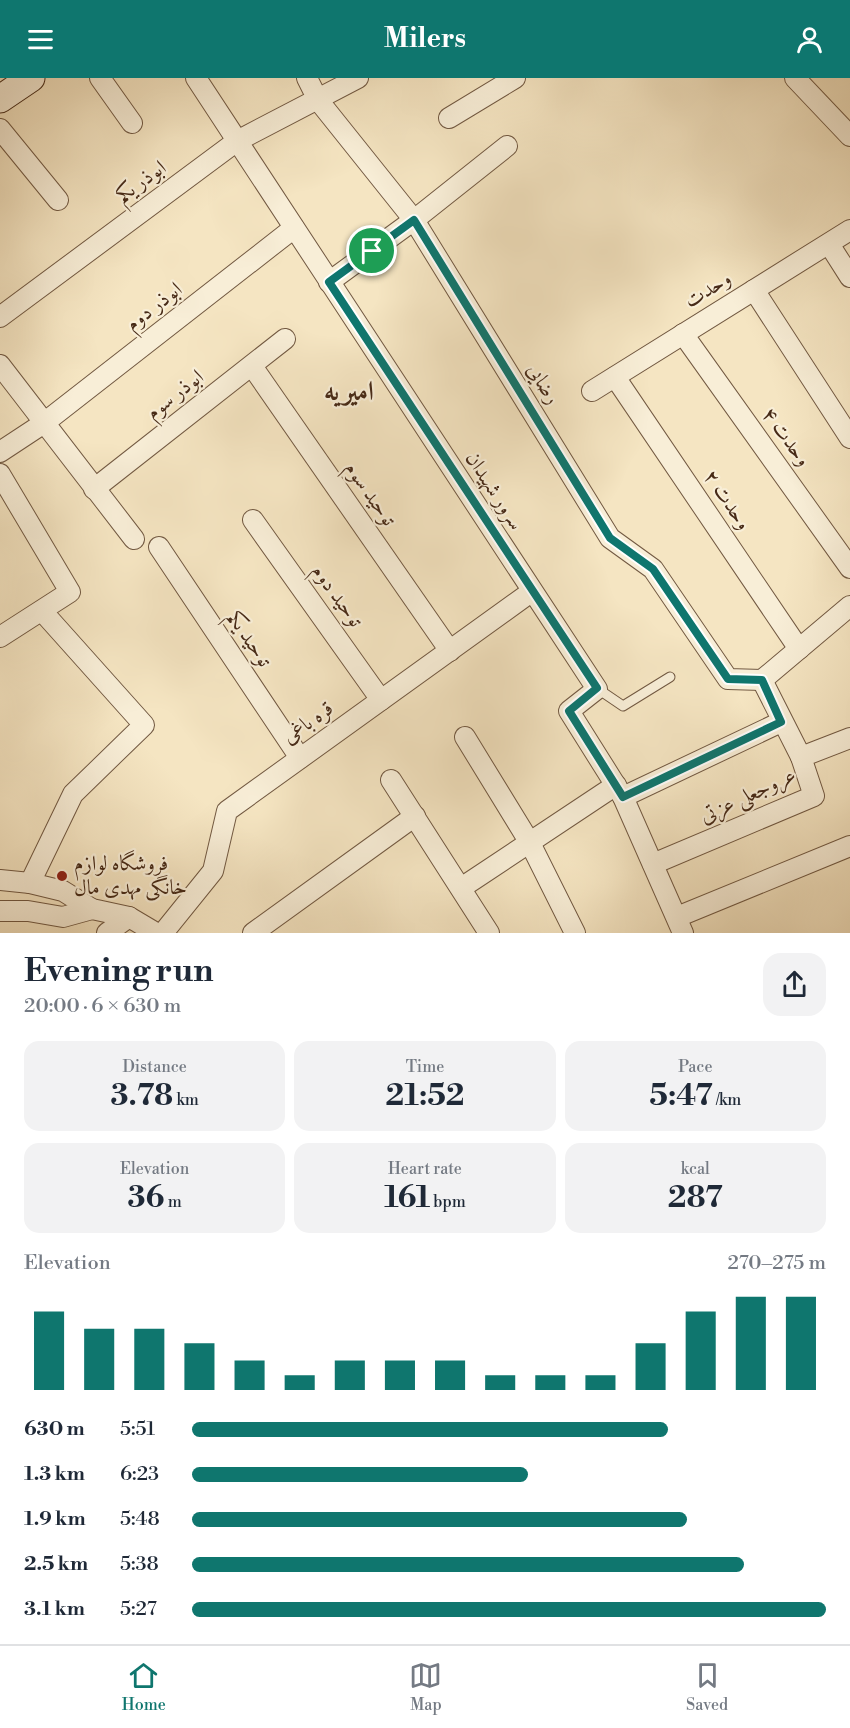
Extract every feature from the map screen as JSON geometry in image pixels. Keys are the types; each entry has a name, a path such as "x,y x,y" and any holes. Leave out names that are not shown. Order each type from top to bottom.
{"main road":[{"path":"0,99 31,78"}],"street":[{"path":"100,78 132,123"},
{"name":"سرور شهیدان","path":"196,78 531,592 596,687"},
{"name":"رضایی","path":"307,78 318,100 414,220 610,538 653,569 728,679 762,680"},
{"name":"ابوذر یکم","path":"0,316 237,141 358,78"},
{"path":"449,118 515,78"},
{"path":"795,78 850,136"},
{"path":"0,129 58,200"},
{"path":"329,282 414,220 507,146"},
{"name":"ابوذر دوم","path":"0,452 44,423 294,228"},
{"name":"وحدت","path":"592,391 850,230"},
{"path":"829,244 850,277"},
{"path":"754,290 850,438"},
{"name":"وحدت ۴","path":"683,334 844,547 850,568"},
{"name":"ابوذر سوم","path":"94,489 285,339"},
{"path":"0,365 134,539"},
{"name":"توحید سوم","path":"252,366 450,651"},
{"name":"وحدت ۲","path":"615,377 799,650"},
{"path":"0,474 70,592 0,637"},
{"name":"توحید دوم","path":"253,520 381,700"},
{"name":"توحید یکم","path":"159,547 300,758"},
{"name":"قره باغی","path":"163,933 213,871 227,811 531,592"},
{"path":"801,757 781,722 762,680 850,606"},
{"path":"30,883 73,794 144,724 42,611"},
{"path":"596,687 569,711 619,791 680,925 850,846"},
{"path":"461,888 530,843 619,791 781,722"},
{"path":"465,737 530,843 575,933"},
{"name":"عروجعلی عزتی","path":"653,864 814,796 801,757 850,738"},
{"path":"392,780 489,933"},
{"path":"253,933 415,816"},
{"path":"0,880 30,883 63,891 92,909 129,917 156,933"},
{"path":"0,911 28,911 63,917 92,909"},
{"path":"107,933 129,917"}],"lane":[{"path":"596,687 623,706 670,677"}],"place":[{"name":"فروشگاه لوازم خانگی مهدی مال","path":"62,876"}],"district":[{"name":"امیریه","path":"349,392"}],"route":[{"path":"414,220 610,538 653,569 728,679 762,680 781,722 623,797 569,711 597,688 531,592 329,282 372,251 414,220"}]}
